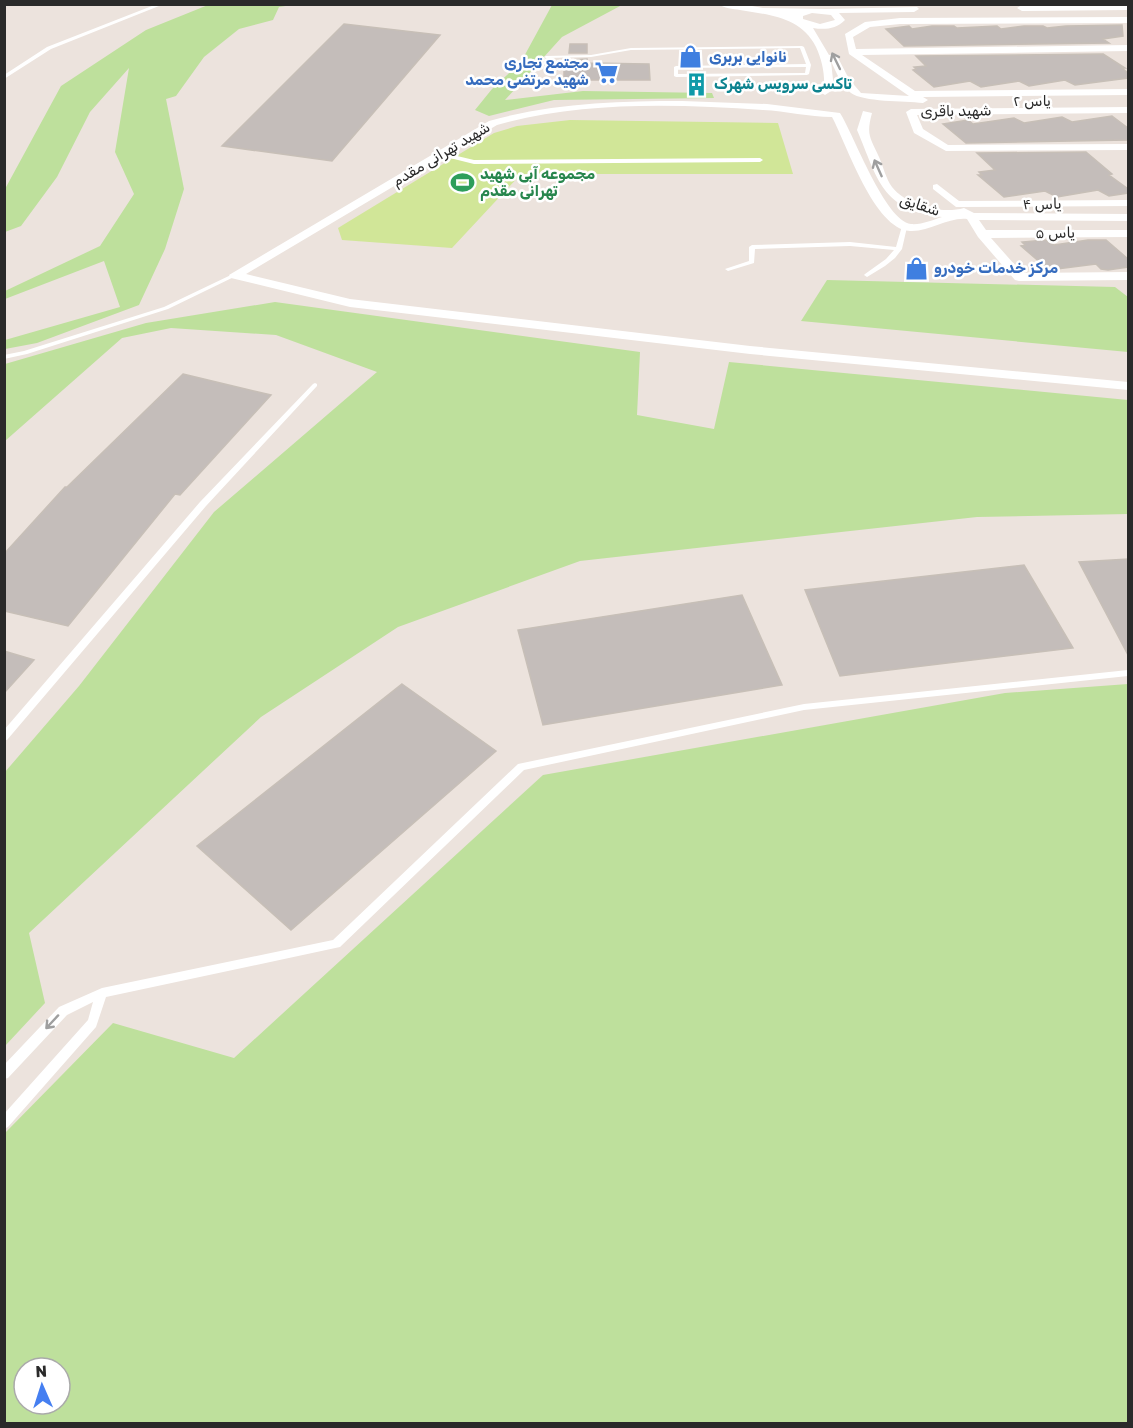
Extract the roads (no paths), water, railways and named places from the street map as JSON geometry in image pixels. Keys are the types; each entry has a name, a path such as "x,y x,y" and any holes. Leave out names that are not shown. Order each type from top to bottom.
{"street":[{"path":"722,4 763,11 813,26 870,14 1128,12"},
{"path":"1011,8 1128,7"},
{"path":"763,11 930,9"},
{"path":"806,11 798,15 799,20 819,45 831,78 829,89 818,97"},
{"path":"829,11 837,15 836,22 828,33 829,47 845,80 859,94 872,102 869,111"},
{"path":"915,103 852,52 849,36 868,24 900,21 1128,20"},
{"path":"852,52 1128,48"},
{"path":"818,97 859,94 915,103 1128,92"},
{"path":"818,97 818,108 833,114"},
{"name":"شهید تهرانی مقدم","path":"705,104 797,99"},
{"name":"یاس ۲","path":"915,103 1128,101"},
{"name":"شهید باقری","path":"1128,110 915,103 910,112 918,131 946,148 1128,147"},
{"name":"شهید تهرانی مقدم","path":"235,275 493,123 524,113 590,105 705,104 793,107 853,116 915,103"},
{"name":"شقایق","path":"869,111 862,130 887,188 893,195 902,202 931,212 957,210"},
{"name":"شقایق","path":"833,114 850,139 864,173 889,218 903,227 921,226 957,210"},
{"path":"937,186 957,210 971,216 1128,216"},
{"name":"یاس ۴","path":"957,210 1128,203"},
{"path":"971,216 982,234 1019,277 1128,276"},
{"name":"یاس ۵","path":"982,234 1128,233"},
{"path":"235,275 350,303 750,350 1128,386"}],"lane":[{"path":"4,78 49,48 162,4"},
{"path":"546,57 591,56 631,49 802,47 809,65 807,74 676,76 676,67 809,65"},
{"path":"440,154 474,162 760,160"},
{"path":"867,275 895,257 899,249 903,227"},
{"path":"728,269 752,262 752,247 850,244 899,249"},
{"path":"4,357 25,353 166,308 235,275"},
{"path":"4,737 203,504 315,385"},
{"path":"4,1074 63,1011 102,993 336,944 521,767 804,706 1128,673"},
{"path":"4,1123 92,1023 102,993"}],"place":[{"name":"نانوایی بربری","path":"691,57"},
{"name":"مجتمع تجاری شهید مرتضی محمد","path":"607,72"},
{"name":"تاکسی سرویس شهرک","path":"696,84"},
{"name":"مجموعه آبی شهید تهرانی مقدم","path":"462,183"},
{"name":"مرکز خدمات خودرو","path":"916,268"}]}
